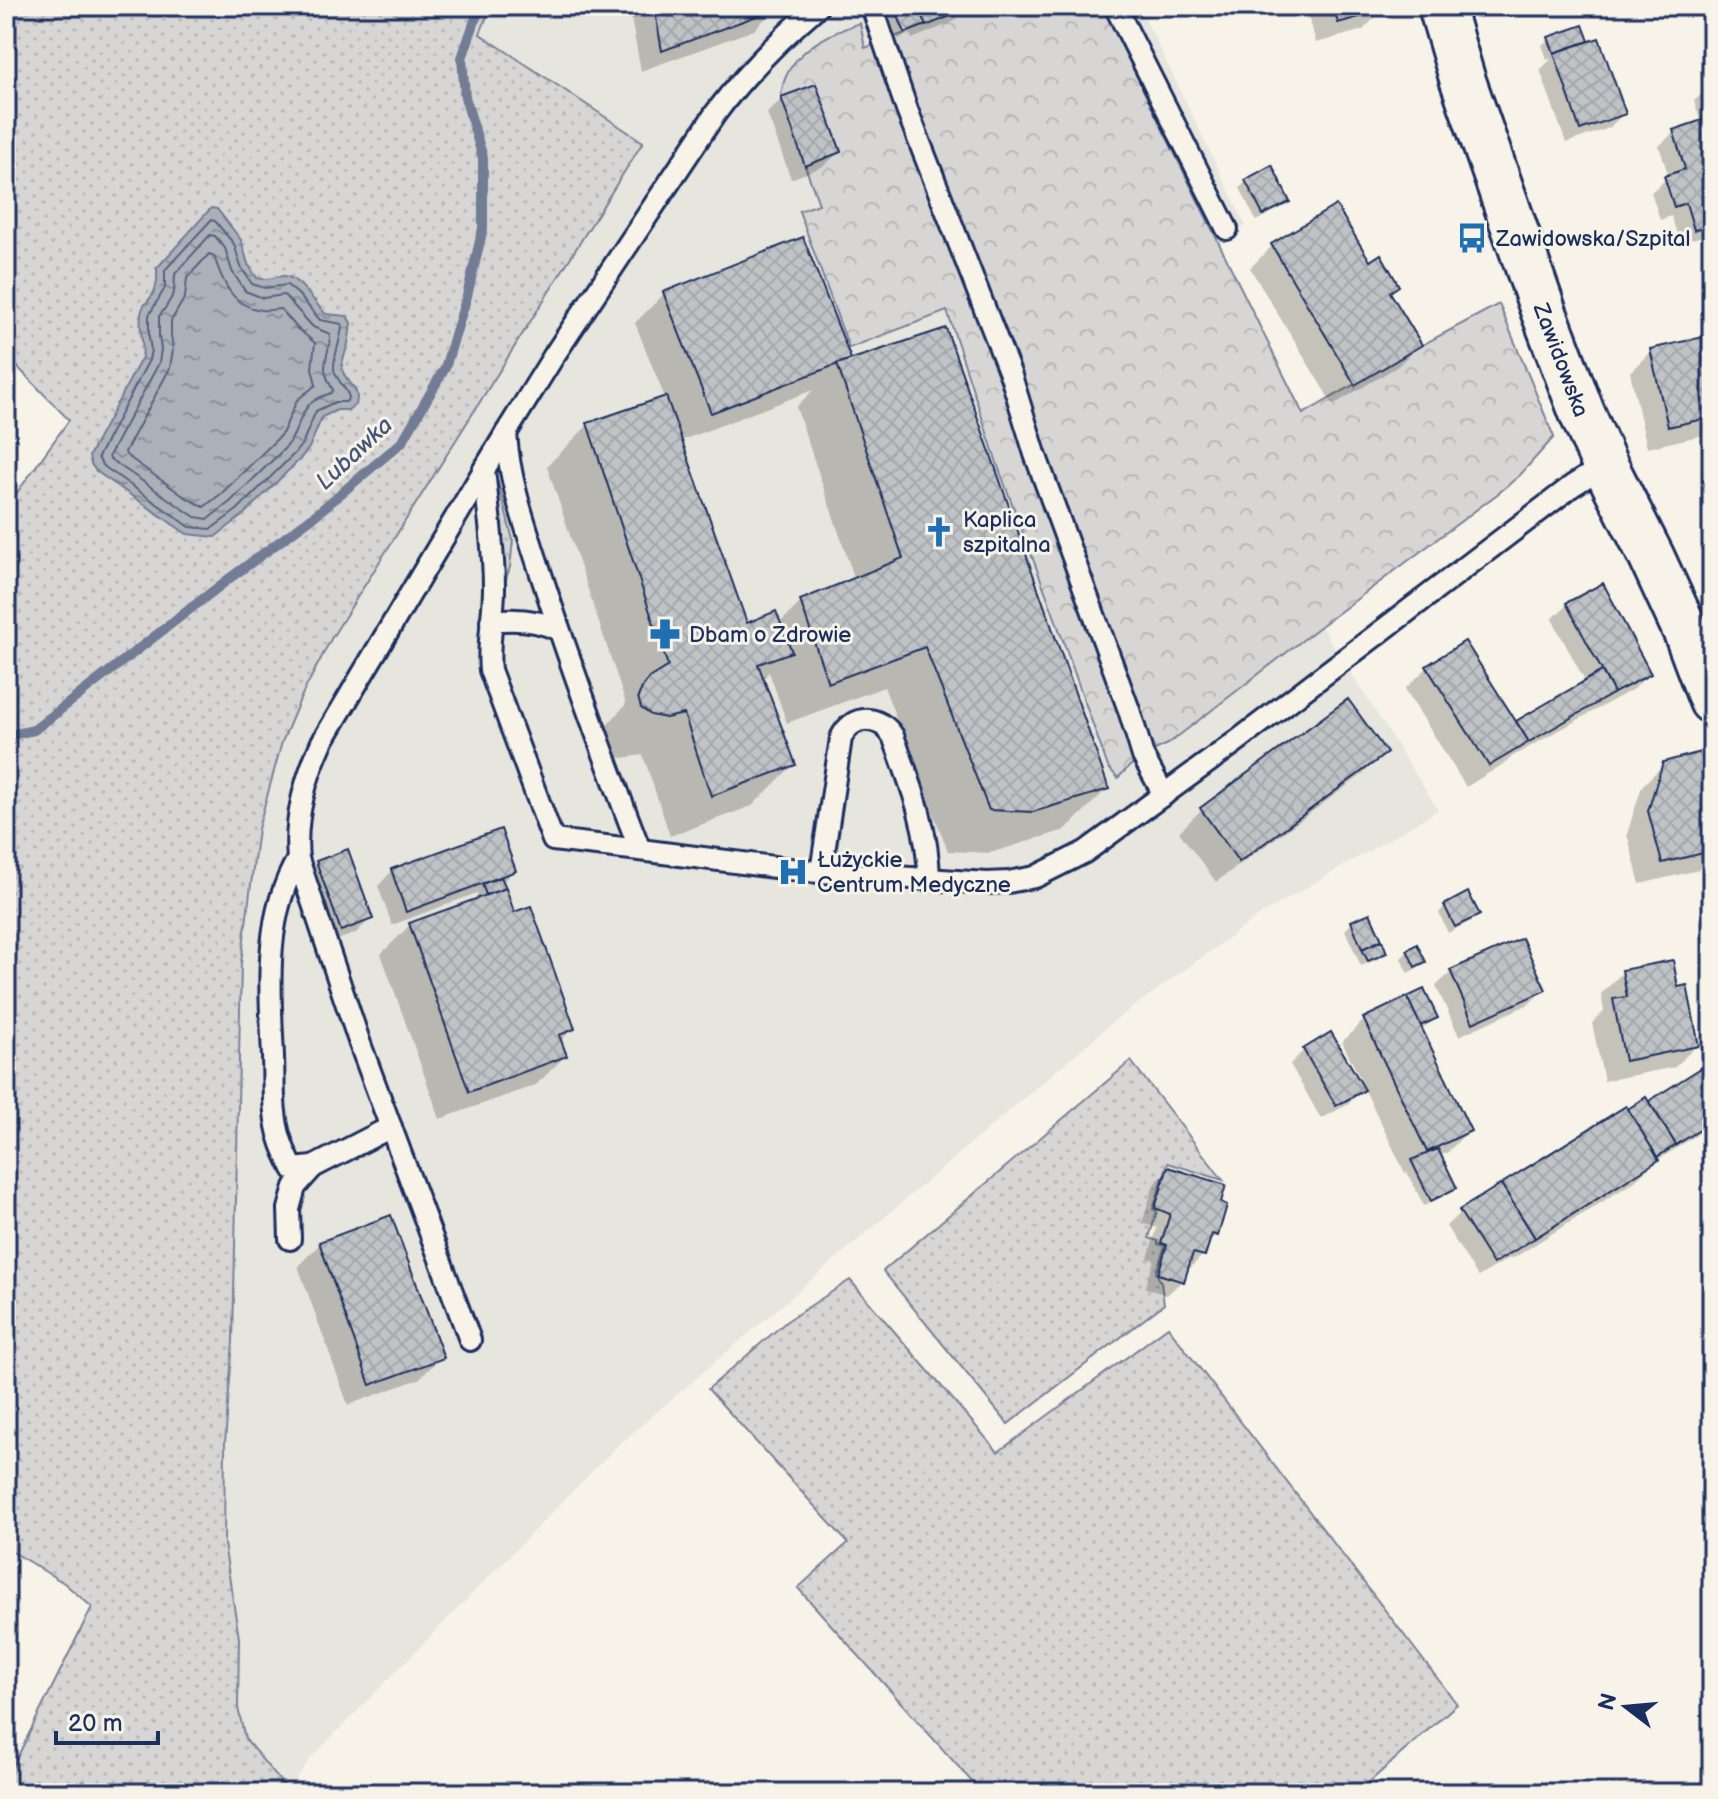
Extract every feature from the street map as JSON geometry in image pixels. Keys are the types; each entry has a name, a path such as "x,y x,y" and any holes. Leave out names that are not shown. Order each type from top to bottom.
{"main road":[{"name":"Zawidowska","path":"1441,6 1462,78 1582,413 1686,632 1712,701"}],"lane":[{"path":"470,1340 360,1044 298,859 298,817 309,773 322,742 555,354 735,86 759,59 818,6"},
{"path":"872,6 912,123 1011,376 1035,454 1143,756 1164,795"},
{"path":"1115,6 1227,229"},
{"path":"506,433 507,459 513,485 559,630 640,850"},
{"path":"484,469 494,581 488,658 493,683 553,840 821,872 987,883 1035,877 1085,852 1572,486 1605,465"},
{"path":"491,621 528,620 559,630"},
{"path":"821,872 841,738 846,729 863,720 875,721 886,727 893,736 924,827 929,879"},
{"path":"298,859 288,876 274,932 271,973 274,1099 280,1140 293,1169 313,1167"},
{"path":"290,1239 289,1209 295,1187 313,1167 391,1127"}],"shaded area":[{"name":"Łużyckie Centrum Medyczne","path":"491,6 1139,6 1246,226 1218,242 1302,414 1499,304 1554,437 1500,492 1321,626 1438,810 1260,915 1114,1021 617,1446 309,1760 288,1791 246,1739 238,1708 239,1638 224,1544 225,1443 233,1341 241,963 258,829 282,742 331,639 642,143 479,34"}],"green space":[{"path":"6,6 491,6 480,34 643,142 331,639 282,742 258,829 241,963 233,1341 225,1443 224,1544 239,1638 238,1708 245,1739 290,1793 6,1793 6,1780 92,1607 64,1583 6,1548 6,508 69,420 6,355"},
{"path":"969,6 1102,6 1303,414 1499,304 1554,437 1500,492 1168,744 1135,762 1118,778 1108,767 999,469 947,311 849,348 799,211 819,204 805,166 841,152 816,85 781,97 784,82 798,58 820,41 860,23 865,48 969,9"},
{"path":"498,482 513,540 505,582 495,511"},
{"path":"1131,1061 1223,1180 1168,1163 1153,1209 1157,1211 1149,1238 1165,1246 1156,1273 1161,1282 1164,1304 1008,1424 883,1271"},
{"path":"850,1280 998,1452 1168,1327 1457,1704 1357,1793 982,1793 798,1588 848,1543 708,1389 787,1321"}],"water":[{"path":"211,208 217,209 241,240 248,264 257,278 289,277 326,314 347,316 351,323 342,369 357,398 356,404 348,410 337,410 322,417 309,448 299,460 242,516 215,537 187,534 96,471 89,456 142,357 141,316 156,287 157,268"}],"building":[{"path":"654,6 777,6 778,8 662,51"},
{"path":"894,6 918,6 926,25 905,33"},
{"path":"918,6 969,6 970,8 926,26"},
{"path":"1333,6 1386,6 1387,9 1338,23"},
{"path":"1583,25 1589,41 1554,53 1548,37"},
{"path":"1599,38 1626,114 1580,130 1554,53"},
{"path":"816,84 841,152 805,166 781,97"},
{"path":"1708,118 1712,130 1712,224 1694,230 1686,203 1674,207 1664,176 1685,169 1673,130"},
{"path":"1272,165 1290,202 1263,215 1245,180"},
{"path":"1336,205 1370,261 1381,254 1399,286 1390,292 1422,345 1355,385 1271,244"},
{"path":"803,237 851,359 711,413 663,292"},
{"path":"946,328 1109,789 1033,812 989,810 925,647 828,683 800,600 903,558 837,364"},
{"path":"1712,335 1712,417 1668,427 1650,349"},
{"path":"666,396 747,623 776,611 792,652 758,664 796,765 711,796 684,714 666,718 651,715 641,708 638,697 642,688 649,678 668,666 587,423"},
{"path":"1603,583 1651,674 1614,693 1566,603"},
{"path":"1465,641 1529,742 1489,766 1426,666"},
{"path":"1602,671 1614,693 1529,742 1516,721"},
{"path":"1348,699 1387,753 1239,862 1200,808"},
{"path":"1701,752 1712,803 1712,851 1662,863 1648,811 1663,762"},
{"path":"501,829 516,871 406,912 391,869"},
{"path":"348,849 373,919 341,931 316,861"},
{"path":"501,877 506,888 486,895 482,884"},
{"path":"506,888 514,912 531,906 575,1029 559,1035 567,1056 469,1092 409,923"},
{"path":"1468,892 1480,915 1455,927 1444,905"},
{"path":"1370,913 1382,940 1362,949 1351,921"},
{"path":"1522,938 1546,990 1473,1023 1450,970"},
{"path":"1382,940 1387,953 1368,961 1362,949"},
{"path":"1417,944 1426,962 1415,967 1407,950"},
{"path":"1673,960 1678,987 1687,985 1699,1046 1625,1061 1613,999 1627,997 1622,970"},
{"path":"1424,989 1438,1018 1420,1026 1407,997"},
{"path":"1407,997 1471,1131 1427,1152 1363,1018"},
{"path":"1331,1032 1365,1090 1336,1106 1303,1049"},
{"path":"1712,1061 1712,1122 1676,1145 1649,1101"},
{"path":"1646,1097 1676,1145 1657,1157 1628,1109"},
{"path":"1626,1106 1659,1160 1535,1238 1501,1184"},
{"path":"1438,1149 1457,1188 1431,1201 1411,1160"},
{"path":"1168,1167 1226,1185 1221,1202 1227,1205 1218,1236 1212,1234 1205,1256 1193,1253 1184,1282 1158,1274 1167,1245 1161,1243 1170,1214 1155,1208"},
{"path":"1501,1184 1535,1238 1493,1264 1459,1210"},
{"path":"391,1215 444,1358 370,1385 319,1242"}],"waterway":[{"name":"Lubawka","path":"6,736 34,730 313,517 402,442 445,368 483,228 483,158 465,97 462,58 480,6"}],"place":[{"name":"Zawidowska/Szpital","path":"1472,238"},
{"name":"Kaplica szpitalna","path":"939,532"},
{"name":"Dbam o Zdrowie","path":"665,634"},
{"name":"Łużyckie Centrum Medyczne","path":"793,872"}]}
